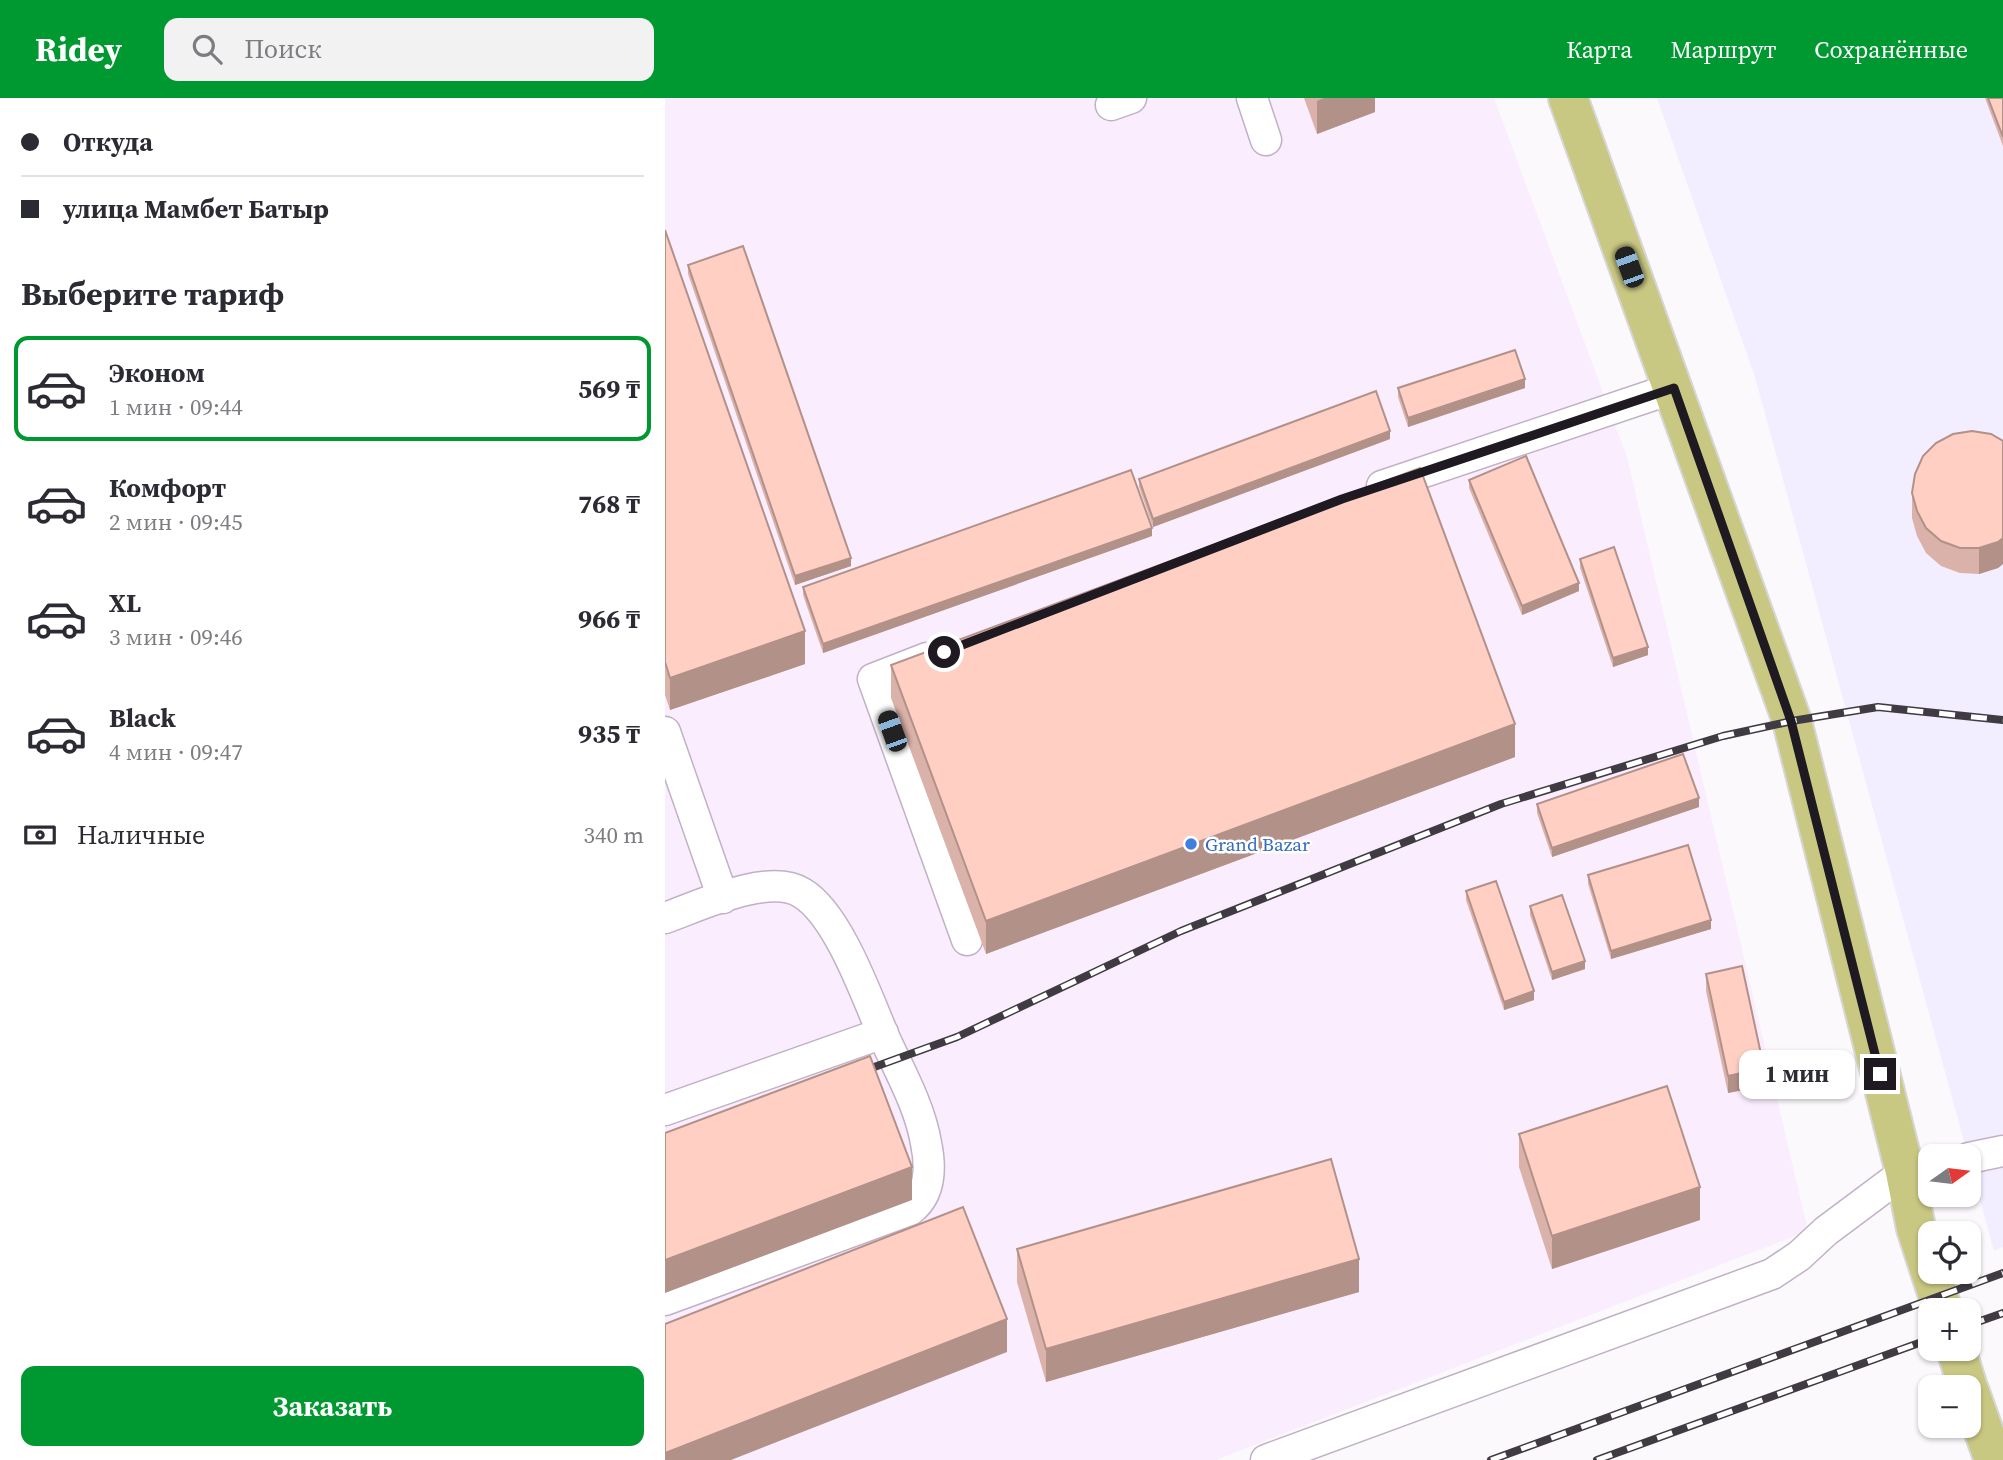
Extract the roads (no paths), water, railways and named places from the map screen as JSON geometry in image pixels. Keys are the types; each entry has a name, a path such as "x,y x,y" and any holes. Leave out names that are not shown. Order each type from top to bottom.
{"main road":[{"path":"1568,98 1791,721 1917,1169 1916,1228 1939,1298"},
{"path":"1981,1424 1994,1460"}],"lane":[{"path":"1252,98 1266,140"},
{"path":"1355,495 1674,388"},
{"path":"948,650 873,679 967,940"},
{"path":"665,733 723,898"},
{"path":"665,918 748,889 778,886 802,892 826,916 845,949 913,1101 926,1142 929,1171 921,1203 910,1210 665,1300"},
{"path":"665,1110 883,1033"},
{"path":"1981,1156 2003,1151"},
{"path":"1266,1460 1772,1273 1799,1256 1826,1231 1917,1169"}],"railway":[{"path":"855,1074 957,1037 1181,931 1501,804 1723,736 1792,721 1878,707 2003,720"},
{"path":"1491,1460 2003,1273"},
{"path":"1981,1321 2003,1313"},
{"path":"1597,1460 1918,1343"}],"place":[{"name":"Grand Bazar","path":"1191,844"}]}
